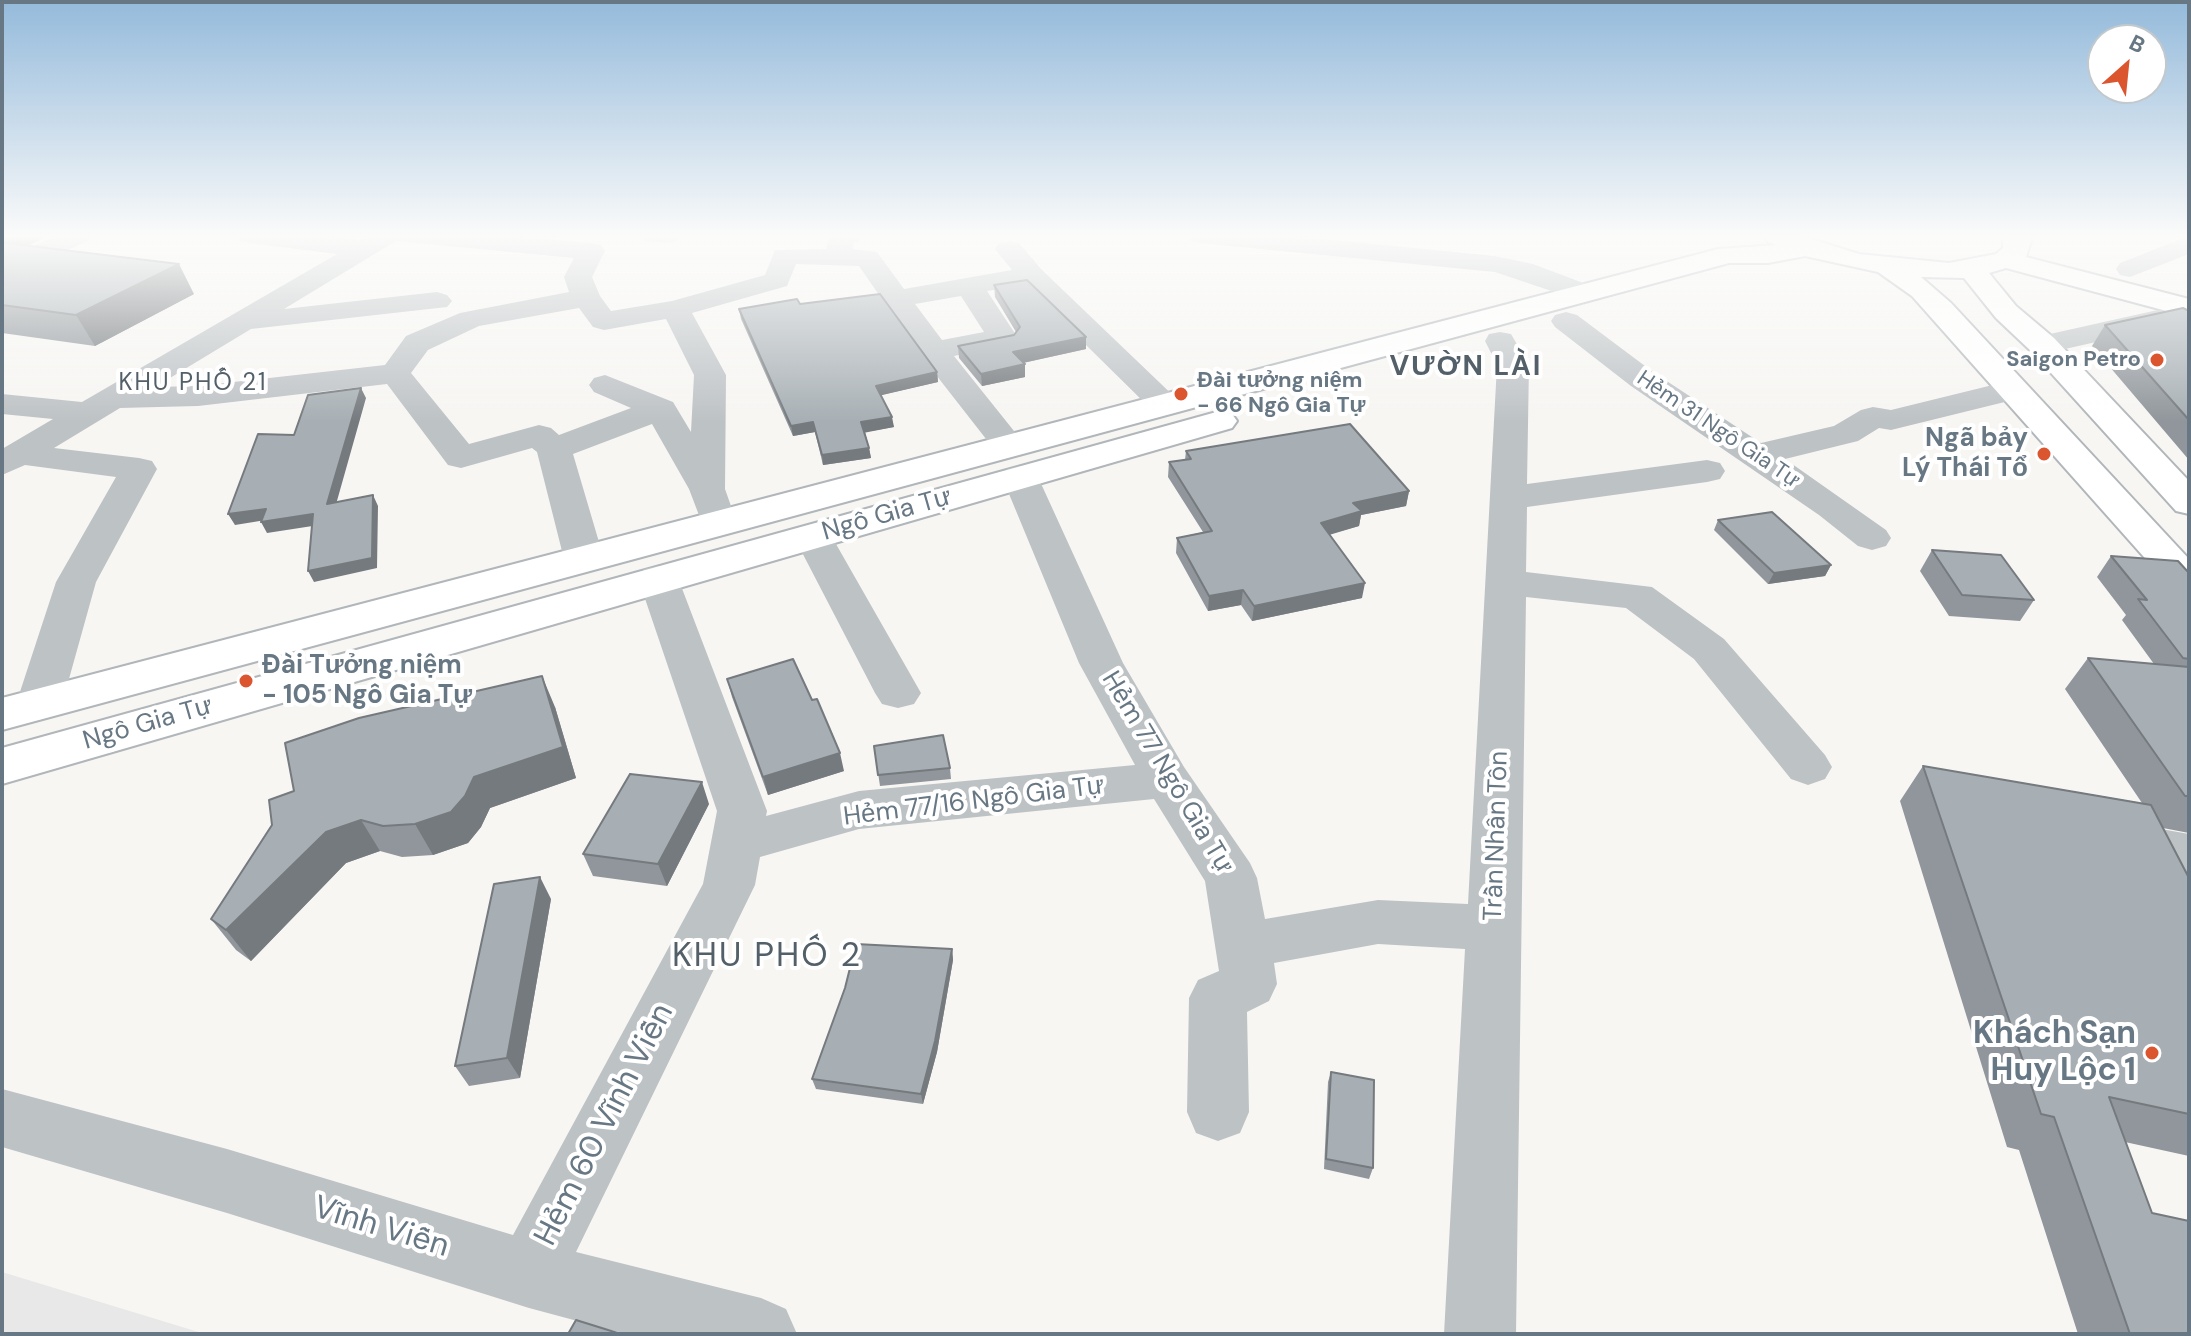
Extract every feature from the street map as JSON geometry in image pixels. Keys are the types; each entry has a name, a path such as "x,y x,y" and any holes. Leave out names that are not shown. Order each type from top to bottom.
{"main road":[{"name":"Ngô Gia Tự","path":"2,766 658,578 813,537 1165,404 1575,307 1603,297"},
{"path":"1929,297 2189,583"},
{"path":"1994,297 2185,495"},
{"path":"2155,297 2189,310"},
{"name":"Ngô Gia Tự","path":"20,709 718,523 1014,462 1500,341 1575,307"}],"street":[{"path":"10,459 283,297"},
{"path":"2,404 100,406 395,373 417,343 471,319 586,298 604,321 675,309 716,297"},
{"path":"897,299 906,297"},
{"path":"933,350 1003,338 976,297"},
{"path":"1054,297 1165,404"},
{"name":"Hẻm 31 Ngô Gia Tự","path":"1565,297 1642,379 1872,538"},
{"name":"Hẻm 77 Ngô Gia Tự","path":"897,299 1014,462 1101,663 1167,780 1231,878 1249,984 1218,998 1218,1112"},
{"path":"241,322 437,301"},
{"path":"675,309 710,375 707,489"},
{"path":"2043,345 2189,310"},
{"name":"Trần Nhân Tôn","path":"1480,1334 1513,365 1500,341"},
{"path":"395,373 461,457 539,435 554,449 584,559"},
{"path":"605,385 661,409 707,489 718,523"},
{"path":"1801,414 1844,406 1891,420 2013,390"},
{"path":"554,449 661,409"},
{"path":"1756,455 1846,434 1873,417"},
{"path":"10,459 139,469 76,582 20,709"},
{"path":"1509,498 1707,471"},
{"path":"813,537 898,693"},
{"name":"Hẻm 60 Vĩnh Viễn","path":"529,1274 729,885 742,811 658,578"},
{"path":"1505,582 1637,596 1709,649 1808,767"},
{"name":"Hẻm 77/16 Ngô Gia Tự","path":"736,844 859,810 1167,780"},
{"path":"1242,946 1378,922 1494,928"},
{"name":"Vĩnh Viễn","path":"2,1118 227,1181 529,1274 761,1334"}],"shaded area":[{"path":"2,1272 205,1334 2,1334"}],"building":[{"path":"2,297 112,297 76,315 2,305"},
{"path":"882,297 937,372 876,386 892,417 861,422 869,448 822,455 813,422 791,426 739,309 797,299 800,304"},
{"path":"1002,297 1045,297 1086,337 1013,352 1025,364 981,374 958,346 1014,335 1020,327"},
{"path":"2183,308 2189,311 2189,420 2105,325"},
{"path":"361,388 327,504 373,495 372,558 308,571 313,514 261,522 266,509 228,514 258,434 294,435 308,395"},
{"path":"1350,424 1409,491 1353,503 1362,511 1321,523 1365,583 1254,606 1243,590 1209,596 1177,538 1212,531 1169,462 1191,459 1186,451"},
{"path":"1772,512 1831,565 1774,573 1718,520"},
{"path":"1932,550 2001,555 2034,600 1962,595"},
{"path":"2111,556 2178,561 2189,573 2189,659 2183,658 2138,599 2147,600"},
{"path":"2088,658 2189,667 2189,796 2185,796"},
{"path":"793,659 812,700 817,699 840,753 763,777 727,679"},
{"path":"542,676 563,747 474,777 465,796 451,812 415,824 383,826 361,820 326,832 226,930 211,919 272,825 269,800 294,791 285,743 359,718"},
{"path":"943,735 950,768 878,775 874,746"},
{"path":"1923,766 2151,805 2189,878 2189,1114 2109,1097 2152,1213 2189,1221 2189,1334 2130,1334 2054,1117 2041,1114"},
{"path":"630,774 702,782 658,864 583,854"},
{"path":"540,877 507,1058 455,1066 494,884"},
{"path":"856,944 952,949 935,1041 921,1094 812,1079 845,988"},
{"path":"1331,1072 1374,1080 1373,1168 1326,1159"},
{"path":"576,1320 621,1334 568,1334"}],"place":[{"name":"Saigon Petro","path":"2157,360"},
{"name":"Đài tưởng niệm - 66 Ngô Gia Tự","path":"1181,394"},
{"name":"Ngã bảy Lý Thái Tổ","path":"2044,454"},
{"name":"Đài Tưởng niệm - 105 Ngô Gia Tự","path":"246,681"},
{"name":"Khách Sạn Huy Lộc 1","path":"2152,1053"}],"district":[{"name":"VƯỜN LÀI","path":"1466,368"},
{"name":"KHU PHỐ 21","path":"193,384"},
{"name":"KHU PHỐ 2","path":"767,957"}]}
